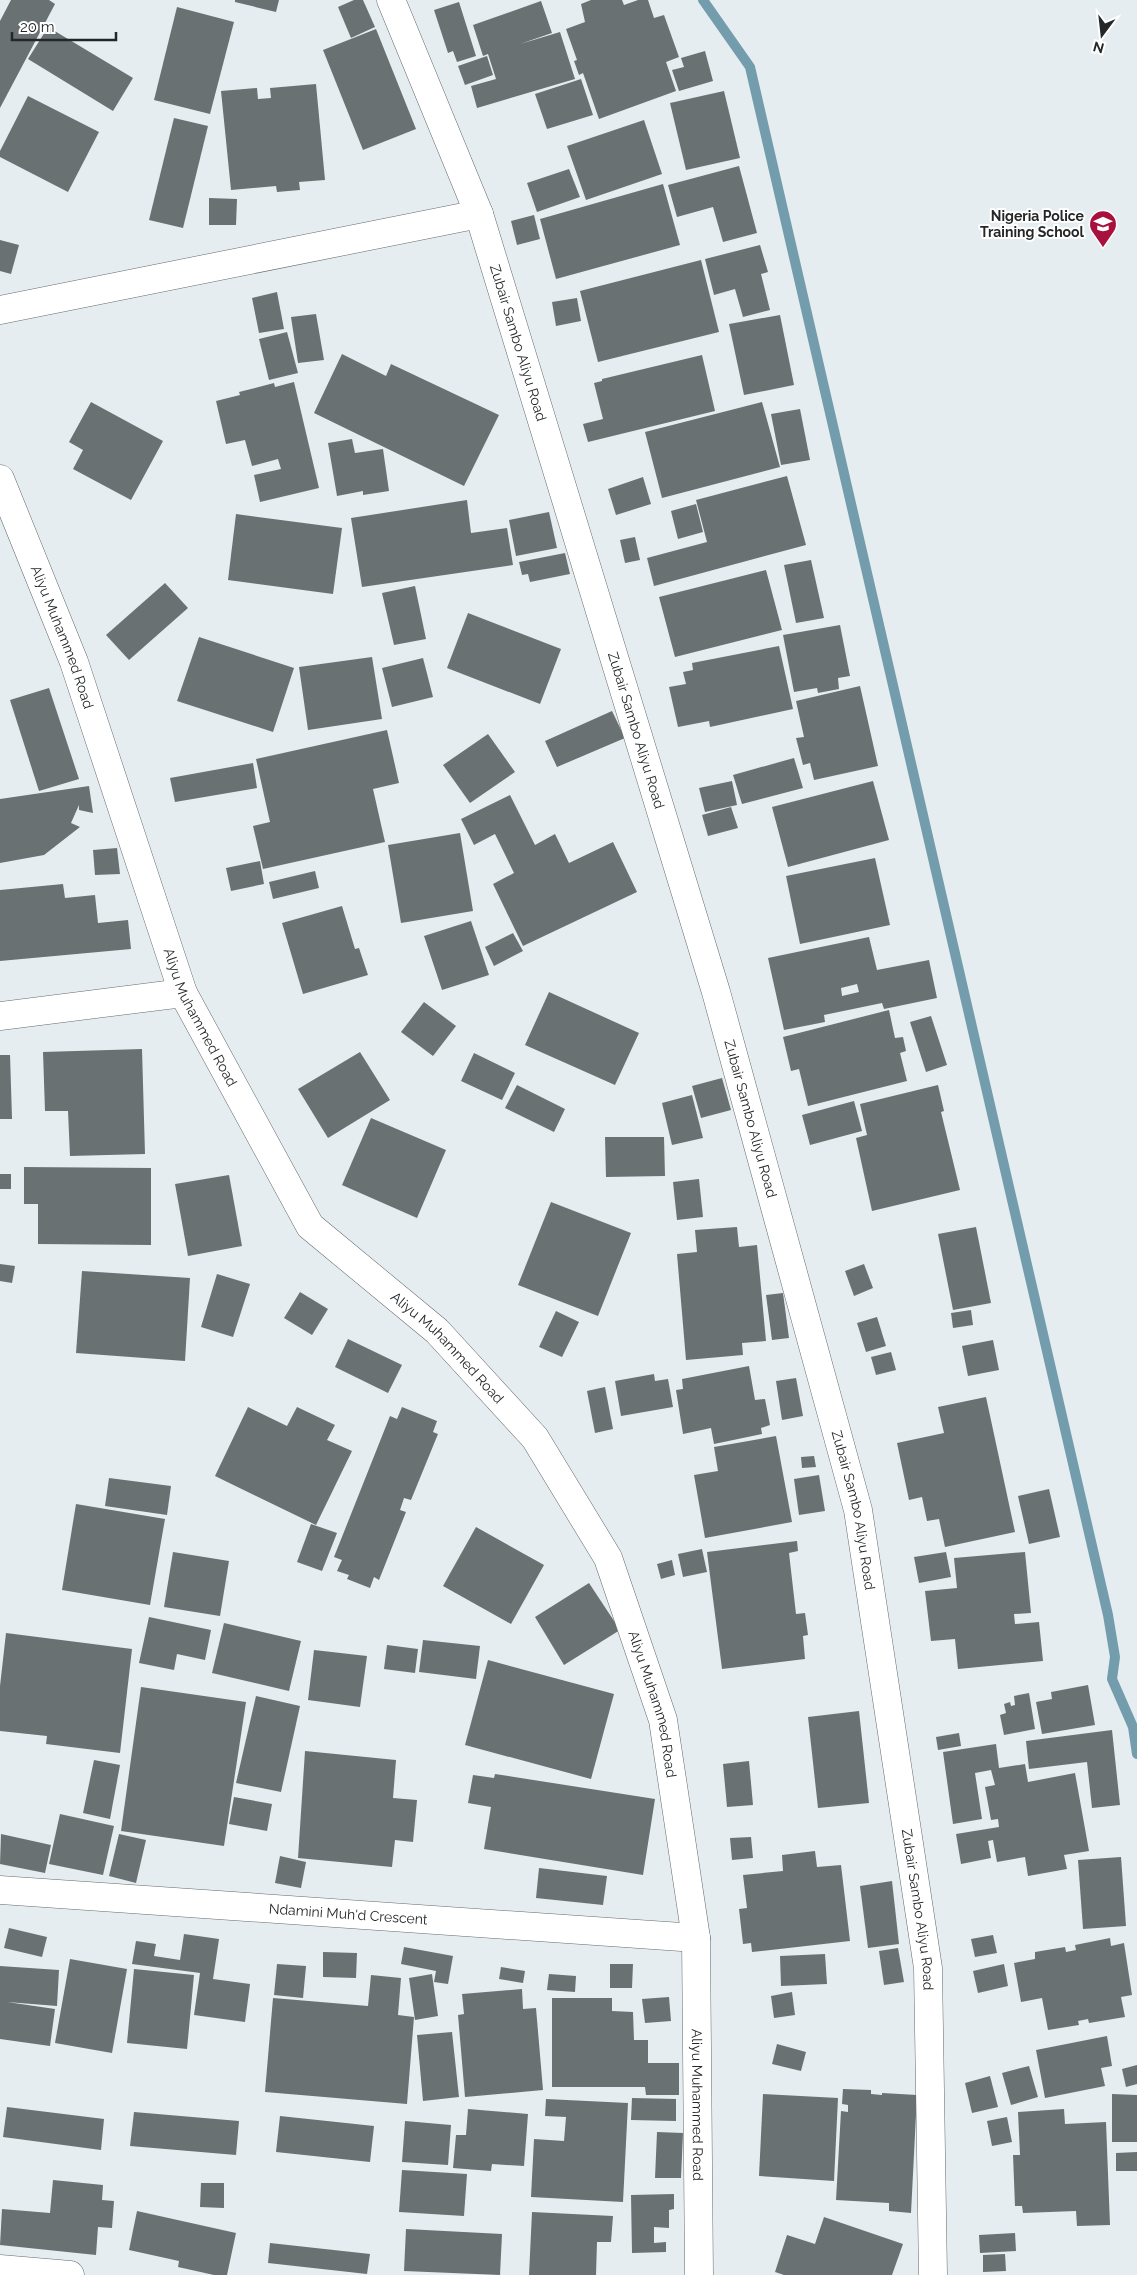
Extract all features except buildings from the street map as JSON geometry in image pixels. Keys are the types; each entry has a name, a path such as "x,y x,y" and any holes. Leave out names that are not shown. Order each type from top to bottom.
{"street":[{"name":"Zubair Sambo Aliyu Road","path":"391,0 478,214 716,992 858,1510 928,1968 933,2275"},
{"path":"0,310 478,214"},
{"name":"Aliyu Muhammed Road","path":"0,479 74,662 183,993 310,1226 437,1332 535,1438 608,1558 663,1720 696,1938 699,2275"},
{"path":"0,1016 183,993"},
{"name":"Ndamini Muh'd Crescent","path":"0,1890 696,1938"},
{"path":"0,2269 70,2275"}],"waterway":[{"path":"703,0 750,67 1108,1615 1115,1657 1112,1679 1133,1727 1137,1754"}],"place":[{"name":"Nigeria Police Training School","path":"1103,248"}]}
